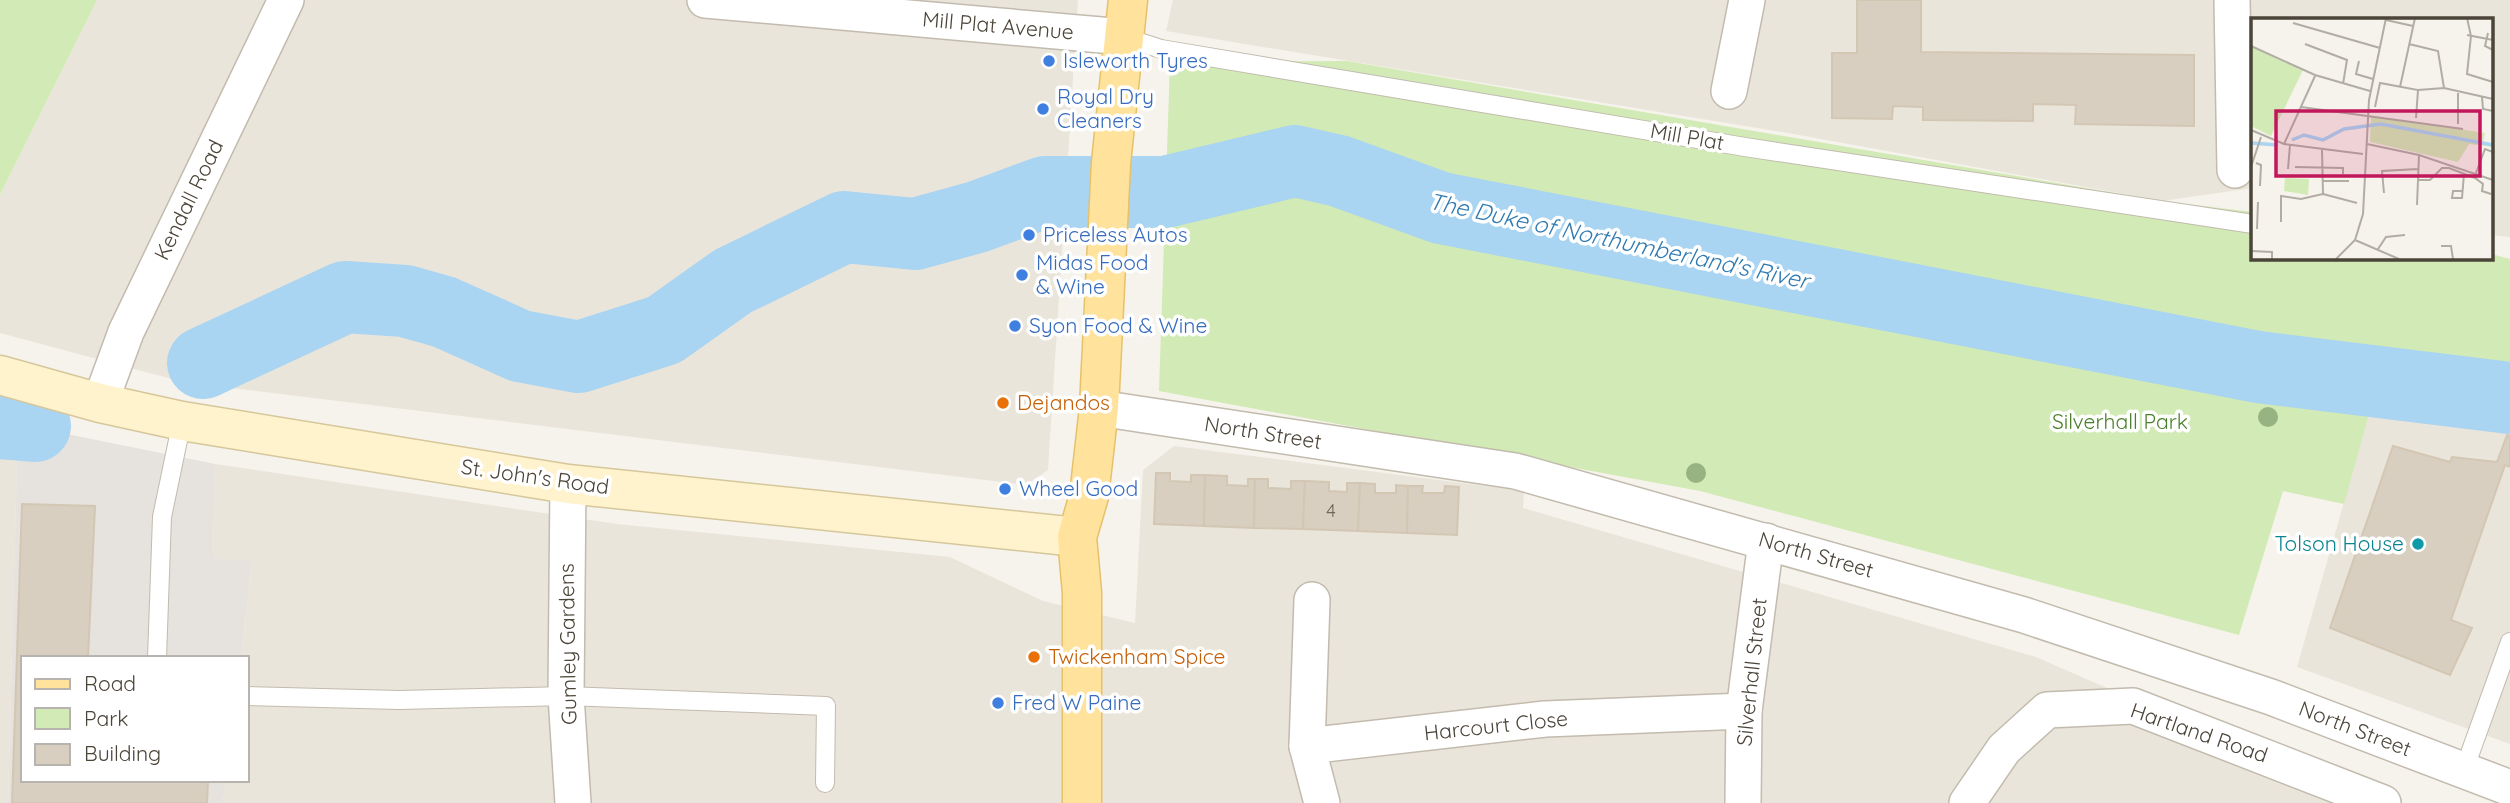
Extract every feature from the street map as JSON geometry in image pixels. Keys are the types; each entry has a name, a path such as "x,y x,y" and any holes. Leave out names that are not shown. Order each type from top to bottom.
{"main road":[{"path":"1082,803 1082,593 1077,537 1089,496 1100,408 1105,248 1128,0"},
{"name":"St. John's Road","path":"0,375 100,404 182,421 568,484 1077,537"}],"street":[{"name":"Kendall Road","path":"100,404 126,332 286,0"},
{"name":"Mill Plat Avenue","path":"705,0 1124,37"},
{"path":"1728,92 1746,0"},
{"path":"2232,0 2235,170"},
{"name":"North Street","path":"1100,408 1515,471 2037,620 2272,697 2510,788"},
{"name":"Gumley Gardens","path":"568,484 566,696 573,803"},
{"name":"Silverhall Street","path":"1744,803 1744,711 1766,541"},
{"path":"1312,600 1307,746 1322,803"},
{"name":"Hartland Road","path":"1966,803 2004,749 2047,710 2133,706 2310,789 2383,803"},
{"name":"Harcourt Close","path":"1307,746 1545,719 1744,711"}],"lane":[{"name":"Mill Plat","path":"1124,37 1161,49 1745,147 2251,224"},
{"path":"157,656 162,517 182,421"},
{"path":"2464,770 2510,642"},
{"path":"248,696 399,700 566,696 826,706 825,783"}],"shaded area":[{"path":"97,0 1078,0 1048,470 1026,485 183,382 0,333 0,195"},
{"path":"1173,0 2510,0 2510,237 2492,235 2492,18 2251,18 2251,188 2162,201 1788,133 1166,31"},
{"path":"2370,411 2510,430 2510,744 2297,667"},
{"path":"67,434 215,464 213,558 252,561 241,656 21,656 21,782 226,782 223,803 8,803 17,460"},
{"path":"1174,446 1524,491 1523,508 2036,657 2371,803 223,803 226,782 248,782 248,656 241,656 252,562 213,558 215,464 617,524 950,557 1043,601 1135,623 1143,470"},
{"path":"0,458 17,460 8,803 0,803"}],"green space":[{"path":"0,0 97,0 0,195"},
{"name":"Silverhall Park","path":"1347,61 2162,201 2251,212 2251,259 2492,259 2492,254 2510,259 2510,430 2370,411 2344,504 2283,491 2239,635 1700,491 1159,391 1170,62"}],"building":[{"path":"1857,0 1921,0 1921,52 2194,55 2194,126 2075,124 2076,105 2033,104 2033,121 1923,120 1923,107 1893,106 1892,119 1832,118 1832,53 1857,53"},
{"name":"Tolson House","path":"2507,435 2510,436 2510,467 2505,465 2451,620 2472,628 2450,675 2330,628 2393,446 2450,462 2452,457 2497,462"},
{"path":"1156,473 1170,473 1170,481 1191,482 1191,475 1205,475 1204,526 1154,524"},
{"path":"1205,475 1227,476 1227,485 1248,486 1248,479 1255,479 1254,528 1204,526"},
{"path":"1255,479 1268,479 1268,488 1291,489 1291,481 1305,481 1303,529 1254,528"},
{"path":"1305,481 1329,482 1329,491 1347,492 1347,483 1360,483 1358,531 1303,529"},
{"path":"1360,483 1375,484 1375,493 1396,493 1396,485 1408,486 1407,533 1358,531"},
{"path":"1408,486 1423,486 1422,493 1444,493 1445,486 1459,487 1457,535 1407,533"},
{"path":"22,504 95,506 88,656 21,656 21,782 208,782 207,803 12,803"}],"waterway":[{"name":"The Duke of Northumberland's River","path":"203,363 345,297 405,301 444,312 520,346 579,357 664,330 733,281 844,227 915,234 977,217 1045,192 1165,192 1295,161 1339,171 1441,208 2258,367 2510,398"},
{"name":"The Duke of Northumberland's River","path":"0,423 35,426"}],"place":[{"name":"Isleworth Tyres","path":"1049,61"},
{"name":"Royal Dry Cleaners","path":"1043,109"},
{"name":"Priceless Autos","path":"1029,235"},
{"name":"Midas Food & Wine","path":"1022,275"},
{"name":"Syon Food & Wine","path":"1015,326"},
{"name":"Dejandos","path":"1003,403"},
{"name":"Wheel Good","path":"1005,489"},
{"name":"Tolson House","path":"2418,544"},
{"name":"Twickenham Spice","path":"1034,657"},
{"name":"Fred W Paine","path":"998,703"}]}
